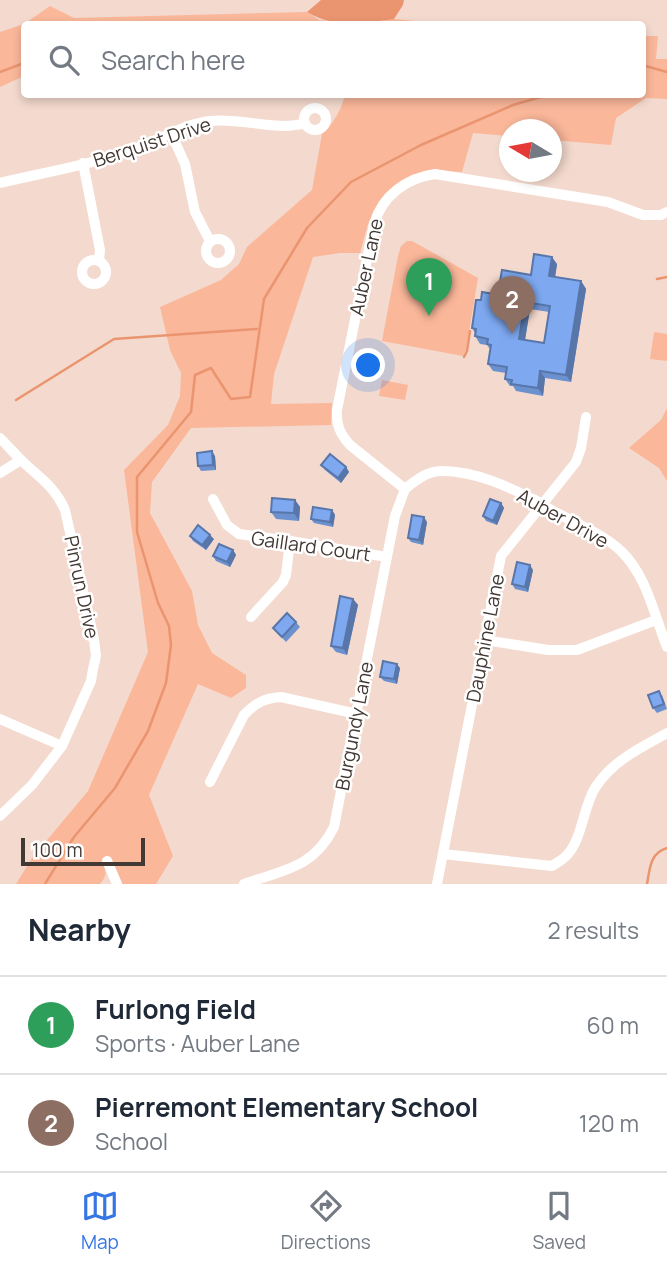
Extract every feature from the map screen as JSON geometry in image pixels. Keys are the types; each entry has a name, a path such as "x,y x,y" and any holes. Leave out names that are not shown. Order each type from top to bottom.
{"street":[{"name":"Berquist Drive","path":"0,183 138,147 196,124 232,120 292,127 305,123"},
{"path":"171,132 186,164 195,212 210,241"},
{"path":"83,163 100,250 99,261"},
{"name":"Auber Lane","path":"405,489 350,445 342,436 336,419 374,224 377,213 388,198 417,178 435,174 608,202 643,215 661,215 667,212"},
{"name":"Dauphine Lane","path":"437,884 501,556 576,462 586,417"},
{"name":"Pinrun Drive","path":"0,438 52,487 65,510 96,656 91,681 62,746 32,785 0,816"},
{"path":"0,473 21,460"},
{"name":"Auber Drive","path":"405,489 422,476 441,471 492,481 595,532 622,552 643,581 667,647"},
{"name":"Burgundy Lane","path":"244,884 302,864 320,849 334,827 395,516 405,489"},
{"name":"Gaillard Court","path":"213,499 227,525 239,534 387,557"},
{"path":"251,617 283,582 290,541"},
{"path":"485,640 548,650 577,650 656,620"},
{"path":"210,782 244,715 260,702 281,697 357,713"},
{"path":"0,719 62,746"},
{"path":"443,854 552,866 566,856 573,845 594,790 609,769 631,752 667,733"},
{"path":"107,860 114,883"}],"shaded area":[{"path":"321,0 404,0 394,19 379,21 332,21 307,12"},
{"path":"50,6 74,18 307,12 319,20 335,21 28,21"},
{"path":"394,19 416,21 380,21"},
{"path":"21,25 21,77 0,87 0,32"},
{"path":"646,36 658,36 656,59 667,59 667,99 646,98"},
{"path":"344,98 646,98 616,118 611,145 562,141 562,119 499,119 499,135 473,133 462,172 433,170 377,207 368,224 360,253 313,257 274,374 271,404 332,403 331,425 191,428 152,482 150,513 192,591 198,625 212,653 246,675 246,688 231,698 198,684 149,795 173,856 156,884 122,884 111,857 104,862 105,874 100,884 16,884 32,858 88,791 148,652 124,470 168,425 180,396 181,373 170,350 160,307 221,280 239,264 247,247 312,190 322,134 336,116"},
{"path":"412,241 478,278 463,356 382,341 398,256 401,246"},
{"path":"654,332 667,334 667,361 650,359"},
{"path":"382,380 408,385 405,400 379,396"},
{"path":"667,408 667,481 659,468 629,448 661,420"}],"building":[{"path":"534,254 552,257 549,276 581,281 566,375 540,371 538,388 511,384 512,380 505,379 507,367 488,364 491,345 487,344 488,339 475,336 476,329 472,328 476,300 481,300 482,292 494,294 495,287 499,287 502,270 531,275","holes":["525,302 550,306 544,343 519,339"]},
{"path":"212,451 213,465 198,466 197,453"},
{"path":"330,454 346,467 338,478 321,465"},
{"path":"272,498 295,500 294,513 271,512"},
{"path":"490,499 501,503 493,521 483,516"},
{"path":"313,507 332,510 330,522 311,519"},
{"path":"412,515 424,517 419,540 408,538"},
{"path":"198,525 210,535 202,545 190,536"},
{"path":"219,544 233,550 227,562 213,556"},
{"path":"517,562 530,565 525,587 512,584"},
{"path":"340,596 353,599 343,648 331,646"},
{"path":"287,613 296,622 282,637 273,628"},
{"path":"383,661 397,664 394,679 380,677"},
{"path":"659,691 664,704 653,708 648,695"}],"waterway":[{"path":"0,72 21,64"},
{"path":"646,66 667,72"},
{"path":"45,884 74,837 115,788 148,731 166,683 171,645 169,626 158,603 137,532 137,477 191,412 195,375 211,368 231,399 250,397 264,299 307,228 351,182 421,145 513,105 537,98"},
{"path":"657,279 667,277"},
{"path":"16,400 114,339 257,329"},
{"path":"464,357 470,331"},
{"path":"647,884 654,857 667,848"}],"place":[{"name":"Furlong Field","path":"429,316"},
{"name":"Pierremont Elementary School","path":"512,334"}]}
